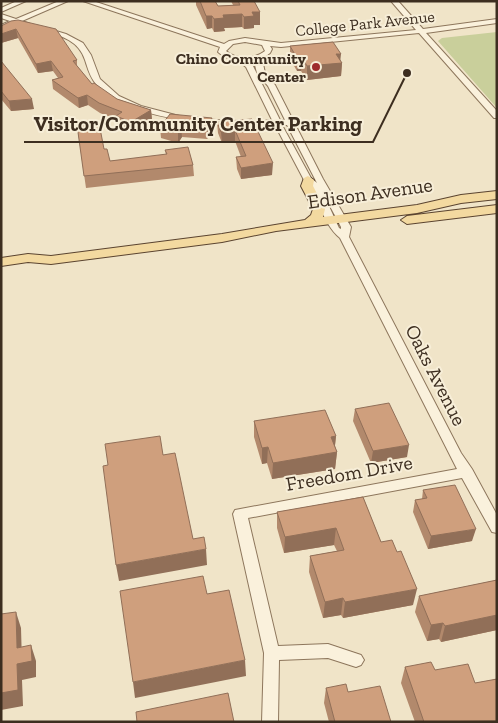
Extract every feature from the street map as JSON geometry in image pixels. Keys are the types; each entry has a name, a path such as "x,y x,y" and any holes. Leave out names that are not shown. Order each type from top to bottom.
{"main road":[{"path":"308,180 307,186 320,209 317,217 308,223"},
{"name":"Edison Avenue","path":"249,234 278,236 339,226 461,199 497,195"},
{"name":"Edison Avenue","path":"1,262 28,258 51,260 249,234 276,227 308,223 339,226 497,209"},
{"name":"Edison Avenue","path":"1,271 30,268 51,260"}],"street":[{"path":"2,1 13,5"},
{"path":"1,10 23,1"},
{"path":"1,27 65,1"},
{"path":"86,1 223,46 231,42"},
{"path":"99,1 231,42"},
{"path":"394,1 497,116"},
{"path":"1,16 33,26"},
{"name":"College Park Avenue","path":"231,42 252,40 264,44 281,45 424,33 497,21"},
{"name":"College Park Avenue","path":"268,52 282,48 497,26"},
{"path":"41,28 64,35 81,46 86,52 92,73 99,84 134,105 168,116 202,121 232,124 290,122"},
{"path":"223,46 222,52 225,55 242,60 259,58 268,52 269,49 264,44"},
{"name":"Oaks Avenue","path":"259,58 258,65 266,82 271,85 290,122 339,226 450,445 497,528"},
{"name":"Oaks Avenue","path":"242,60 249,66 308,180 314,186 339,226"},
{"name":"Freedom Drive","path":"272,653 240,514 466,472"},
{"path":"270,722 272,653 328,651 356,660"}],"green space":[{"path":"497,32 497,108 438,41 442,38"}],"building":[{"path":"200,1 215,1 218,6 240,5 238,1 254,1 260,12 252,12 254,16 244,17 242,14 223,15 224,18 214,19 212,16 206,16"},
{"path":"18,20 56,29 77,60 73,61 92,84 94,83 117,99 151,110 131,122 116,116 122,112 99,103 87,95 78,98 52,80 63,77 51,61 36,64 16,29 1,34 1,26"},
{"path":"333,42 341,54 336,54 342,63 307,66 302,57 297,58 290,46"},
{"path":"1,61 32,99 9,101 1,91"},
{"path":"170,114 212,118 207,128 181,126 178,131 160,127"},
{"path":"252,119 273,163 241,168 236,157 246,156 235,130 221,132 217,122"},
{"path":"99,123 104,149 107,149 110,161 167,154 165,150 188,147 193,165 84,176 77,125"},
{"path":"389,403 409,445 373,451 355,409"},
{"path":"325,410 336,436 331,437 337,452 273,463 268,447 262,448 254,421"},
{"path":"160,436 163,455 175,453 193,539 204,537 206,549 116,565 103,466 108,465 105,444"},
{"path":"455,485 476,529 431,536 415,500 427,498 423,490"},
{"path":"363,497 381,542 392,540 397,552 401,551 417,589 345,602 343,598 325,602 310,556 344,550 336,528 285,537 277,512"},
{"path":"203,576 207,594 229,590 245,660 133,682 120,591"},
{"path":"497,580 497,615 445,626 443,623 431,625 419,596"},
{"path":"16,612 17,648 31,645 32,661 17,664 18,690 1,693 1,614"},
{"path":"431,662 435,670 468,664 475,683 497,679 497,721 424,722 405,667"},
{"path":"346,684 348,692 380,686 391,722 335,722 326,688"},
{"path":"228,693 234,722 137,722 136,712"}],"place":[{"name":"Chino Community Center","path":"316,67"},
{"name":"Visitor/Community Center Parking","path":"407,73"}]}
